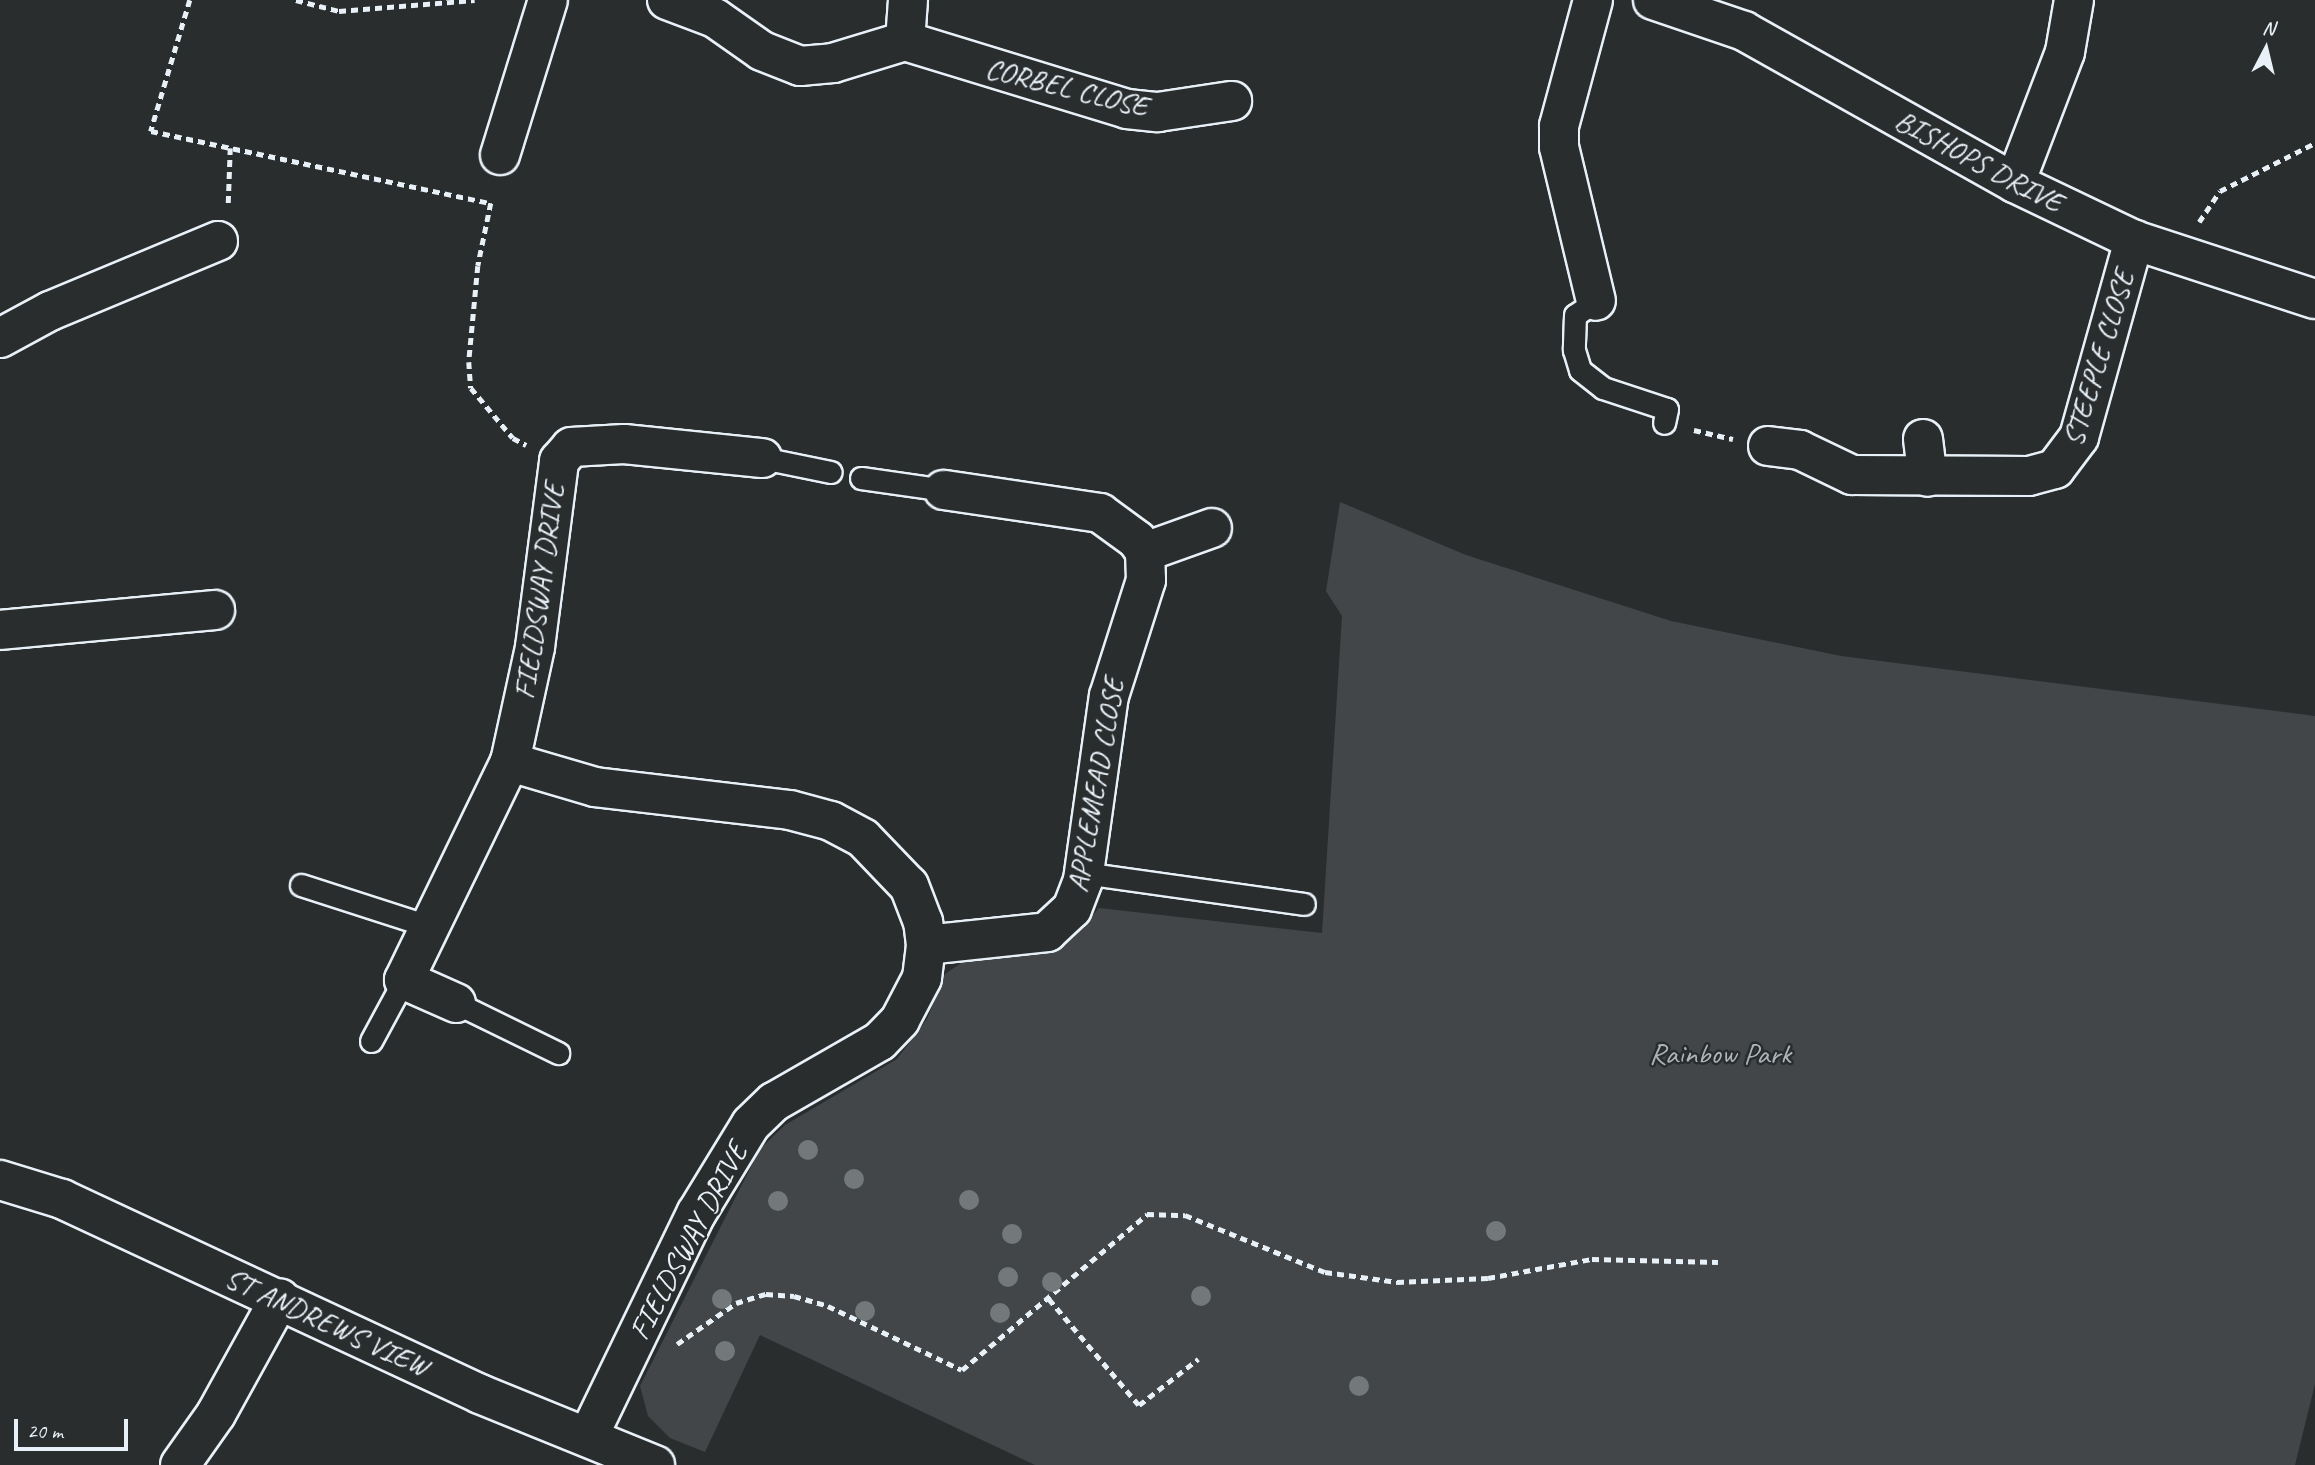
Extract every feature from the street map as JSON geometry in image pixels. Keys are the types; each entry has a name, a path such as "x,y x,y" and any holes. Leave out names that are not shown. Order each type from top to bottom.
{"street":[{"path":"500,155 548,0"},
{"path":"667,0 715,18 762,51 800,66 834,63 905,41 908,0"},
{"path":"1593,0 1559,126 1559,147 1596,301"},
{"name":"BISHOPS DRIVE","path":"1653,0 1744,31 2015,183 2134,240 2315,299"},
{"path":"2015,183 2065,52 2074,0"},
{"name":"CORBEL CLOSE","path":"905,41 1127,109 1158,112 1232,101"},
{"name":"STEEPLE CLOSE","path":"1768,446 1800,450 1852,475 1928,477 2044,474 2064,462 2079,437 2134,240"},
{"path":"0,338 50,311 218,241"},
{"path":"1923,439 1928,477"},
{"name":"FIELDSWAY DRIVE","path":"404,980 510,762 535,647 559,461 571,447 624,444 762,458"},
{"path":"944,490 1100,513 1122,526 1145,552 1212,528"},
{"name":"APPLEMEAD CLOSE","path":"926,945 1047,932 1072,909 1084,873 1109,696 1146,580 1145,552"},
{"path":"0,630 215,610"},
{"name":"FIELDSWAY DRIVE","path":"510,762 595,787 790,810 831,821 863,838 909,886 926,945 922,978 910,1003 880,1041 774,1102 751,1124 696,1214 589,1435"},
{"path":"404,980 456,1003"},
{"name":"ST ANDREWS VIEW","path":"0,1180 62,1199 280,1298 480,1394 589,1435 651,1464"},
{"path":"180,1465 216,1414 280,1298"}],"lane":[{"path":"1596,301 1575,315 1574,350 1580,370 1603,388 1667,409 1664,423"},
{"path":"762,458 831,472"},
{"path":"861,478 944,490"},
{"path":"1084,873 1304,904"},
{"path":"302,885 428,926"},
{"path":"372,1041 404,980"},
{"path":"456,1003 558,1053"}],"path":[{"path":"190,0 150,131 491,203 478,266 469,362 471,388 513,438 559,461"},
{"path":"296,0 339,11 475,0"},
{"path":"2181,257 2220,191 2315,142"},
{"path":"218,241 227,216 230,148"},
{"path":"1664,423 1768,446"},
{"path":"629,1351 662,1361 705,1322 736,1303 766,1294 828,1306 962,1370 1147,1214 1185,1215 1325,1272 1397,1282 1488,1278 1592,1259 1718,1262"},
{"path":"1049,1299 1139,1405 1198,1359"}],"green space":[{"name":"Rainbow Park","path":"1340,502 1466,555 1671,621 1841,656 2315,716 2315,1384 2295,1465 1035,1465 760,1335 705,1452 670,1438 648,1416 640,1386 760,1149 785,1125 897,1059 927,1019 945,974 964,961 1051,950 1073,938 1099,908 1322,933 1342,616 1326,591"}]}
